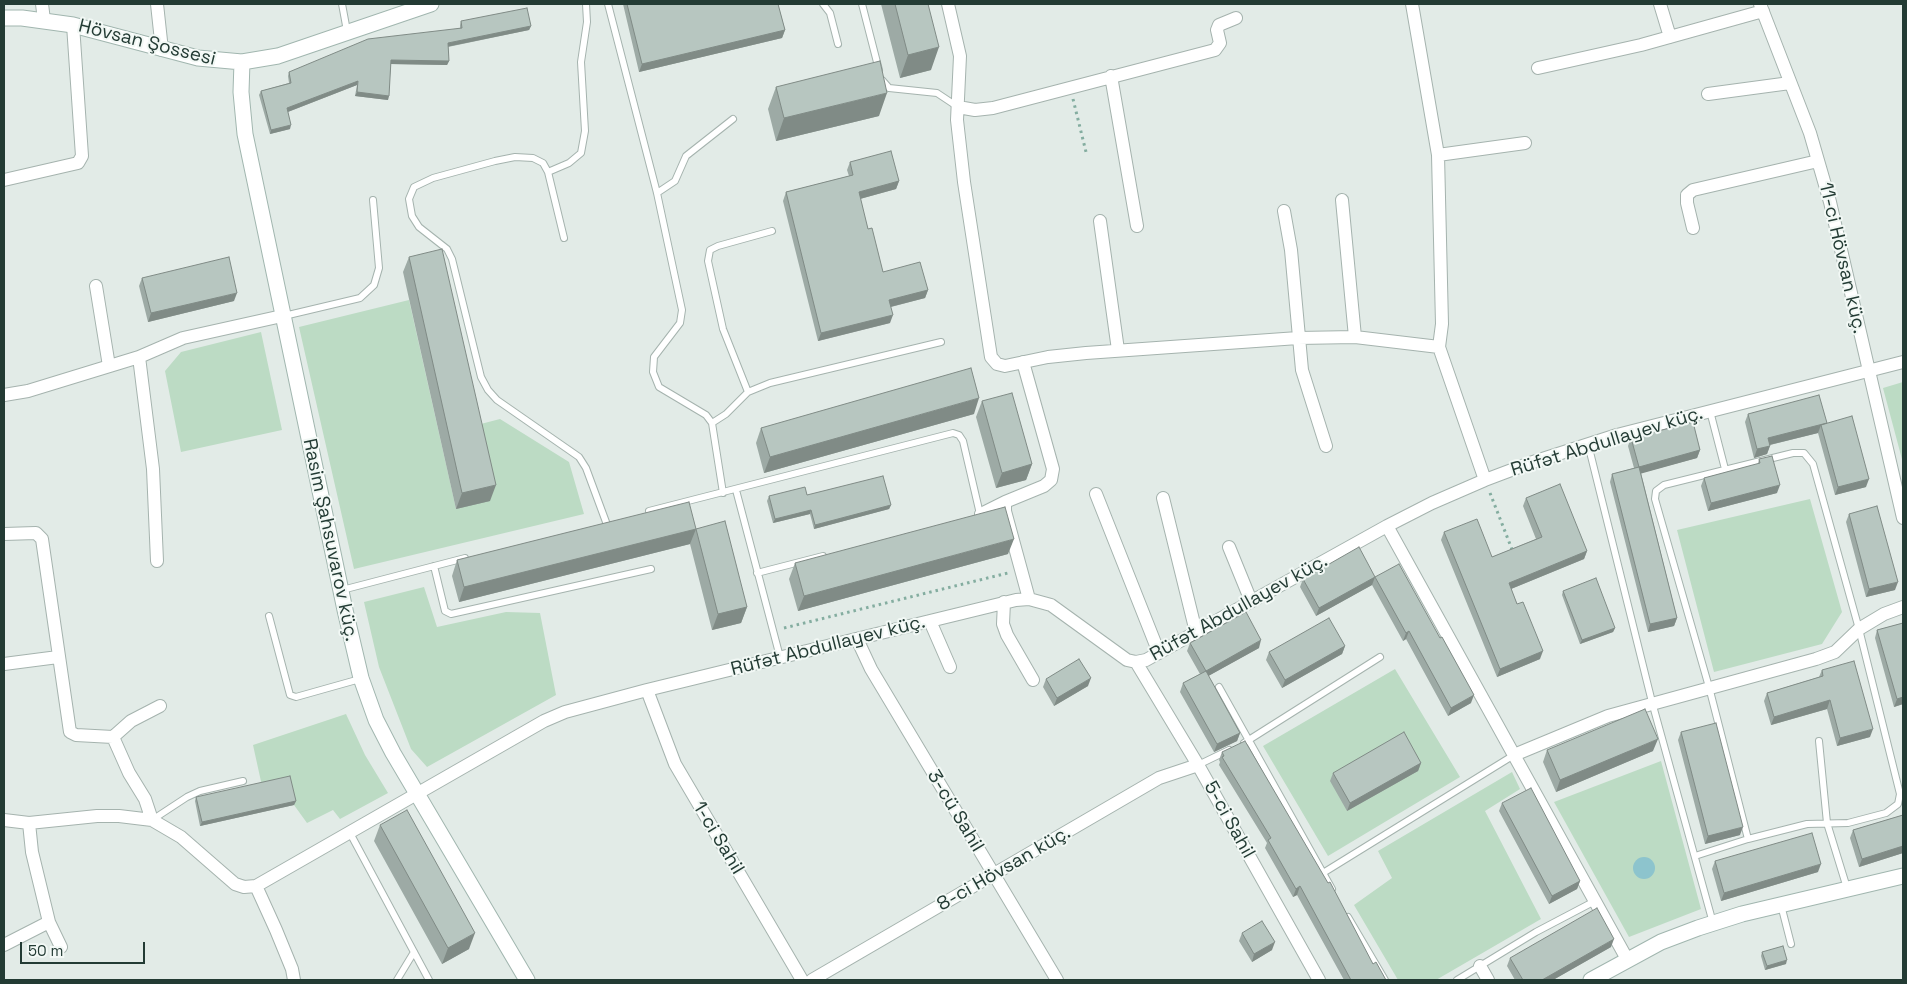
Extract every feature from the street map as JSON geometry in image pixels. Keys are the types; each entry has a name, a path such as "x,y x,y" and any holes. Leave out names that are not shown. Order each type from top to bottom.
{"street":[{"path":"42,4 44,20"},
{"path":"157,4 162,50"},
{"name":"Hövsan Şossesi","path":"4,18 73,24 162,50 222,62 242,62 278,56 431,4"},
{"path":"948,4 960,56 957,120 964,182 991,357 997,364 1005,366 1048,357 1118,350 1298,338 1355,336 1439,346"},
{"path":"1412,4 1438,155 1442,324 1439,346 1485,480"},
{"path":"1660,4 1670,37"},
{"path":"1538,68 1670,37 1761,7"},
{"name":"11-ci Hövsan küç.","path":"1761,7 1810,133 1830,202 1903,518"},
{"path":"958,107 975,110 993,108 1215,50 1220,43 1217,30 1219,25 1236,18"},
{"path":"4,180 78,163 82,156 73,24"},
{"name":"Rasim Şahsuvarov küç.","path":"242,62 241,92 245,134 340,590 361,678 376,720 416,794 527,980"},
{"path":"1111,76 1137,226"},
{"path":"1708,94 1790,83"},
{"path":"1438,155 1525,142"},
{"path":"1692,228 1687,203 1688,195 1693,190 1818,161"},
{"path":"1342,200 1355,336"},
{"path":"1284,211 1292,250 1302,370 1326,446"},
{"path":"1100,221 1118,350"},
{"path":"96,286 109,366"},
{"path":"4,395 28,391 109,366 183,338 282,316"},
{"path":"139,356 153,469 157,561"},
{"path":"976,515 1044,486 1051,480 1053,469 1023,362"},
{"name":"Rüfət Abdullayev küç.","path":"256,886 544,721 565,712 1004,602 1029,599 1051,605 1127,660 1136,662 1146,660 1387,526 1432,503 1485,480 1588,444 1903,362"},
{"path":"1096,494 1159,653"},
{"path":"1163,498 1196,632"},
{"path":"1005,502 1005,511 1029,599"},
{"path":"1387,526 1627,959"},
{"path":"4,534 36,533 42,539 70,732 76,735 113,737 132,722 160,706"},
{"path":"1230,547 1251,601"},
{"path":"1004,602 1003,624 1007,635 1033,680"},
{"path":"1514,755 1599,720 1652,702 1816,659 1835,652 1860,628 1884,614 1903,608"},
{"path":"930,621 950,667"},
{"name":"3-cü Sahil","path":"857,639 871,669 1057,980"},
{"path":"4,664 58,657"},
{"name":"5-ci Sahil","path":"1136,662 1198,765 1319,980"},
{"name":"1-ci Sahil","path":"647,690 675,764 802,980"},
{"path":"113,737 129,773 145,800 152,820"},
{"name":"8-ci Hövsan küç.","path":"812,980 1159,778 1198,765"},
{"path":"4,820 29,823 97,816 152,820 180,837 235,884 244,887 256,886 280,938 292,968 294,980"},
{"path":"29,823 32,852 49,922 60,947"},
{"path":"1591,980 1661,942 1713,923 1781,904 1903,876"},
{"path":"4,944 49,922"},
{"path":"1480,966 1488,980"}],"lane":[{"path":"342,4 348,32"},
{"path":"548,172 569,163 581,153 585,131 581,62 587,22 586,4"},
{"path":"608,4 657,193 682,310 680,323 654,357 652,372 659,387 706,415 712,423 724,493"},
{"path":"823,4 830,13 838,44"},
{"path":"862,4 877,65 884,84 889,88 937,93 958,107"},
{"path":"868,67 877,65"},
{"path":"657,193 675,180 681,161 686,156 733,119"},
{"path":"564,238 548,172 543,163 533,158 514,157 495,160 433,178 414,187 409,199 412,216 418,227 447,248 452,258 481,377 488,390 497,400 579,457 586,468 606,522"},
{"path":"282,316 360,298 374,285 379,268 373,200"},
{"path":"748,392 723,329 708,261 710,250 718,246 772,231"},
{"path":"712,423 726,414 748,392 770,383 941,342"},
{"path":"1710,412 1725,470"},
{"path":"642,513 952,433 959,435 963,441 976,515"},
{"path":"1588,444 1652,702 1713,923"},
{"path":"1695,856 1791,827 1848,823 1886,812 1898,804 1900,794 1860,628 1813,464 1804,453 1793,453 1664,485 1656,491 1655,500 1709,687 1748,839"},
{"path":"736,490 780,657"},
{"path":"596,525 615,520"},
{"path":"757,573 832,554"},
{"path":"340,590 472,556"},
{"path":"434,566 445,611 451,614 651,569"},
{"path":"269,616 290,695 296,697 361,678"},
{"path":"1198,765 1248,741 1380,657"},
{"path":"1219,687 1337,898"},
{"path":"1819,742 1827,823 1847,888"},
{"path":"1323,873 1514,755"},
{"path":"152,820 187,797 200,791 242,781"},
{"path":"350,832 429,980"},
{"path":"1457,980 1536,932 1595,901"},
{"path":"1781,904 1791,944"},
{"path":"1342,906 1384,980"},
{"path":"397,980 414,952"}],"path":[{"path":"1070,87 1086,152"},
{"path":"1485,480 1514,555"},
{"path":"773,630 1021,570"}],"green space":[{"path":"409,300 456,509 473,426 500,419 569,462 584,514 354,569 299,327"},
{"path":"261,332 282,430 181,452 165,371 181,352"},
{"path":"1903,382 1903,463 1883,388"},
{"path":"1810,499 1842,612 1822,644 1714,672 1677,530"},
{"path":"424,587 437,627 506,612 540,613 556,695 427,767 411,749 379,667 364,602"},
{"path":"1395,669 1460,777 1328,856 1263,746"},
{"path":"346,714 365,755 388,793 340,819 333,810 307,823 294,805 289,780 262,786 253,745"},
{"path":"1661,761 1701,909 1629,937 1554,802"},
{"path":"1512,772 1520,789 1485,811 1541,919 1436,980 1398,980 1354,905 1392,878 1378,851"}],"water":[{"path":"1640,857 1648,857 1655,864 1655,872 1648,879 1640,879 1633,872 1633,864"}],"building":[{"path":"627,4 778,4 785,30 642,64"},
{"path":"895,4 928,4 939,47 908,55"},
{"path":"527,8 531,26 448,43 449,61 391,60 389,96 357,92 358,81 287,108 291,125 271,130 261,91 291,83 289,72 368,39 462,28 461,21"},
{"path":"880,61 887,93 784,118 776,87"},
{"path":"891,151 899,181 859,192 868,229 872,228 883,272 920,262 928,290 889,300 893,315 821,333 786,192 853,175 850,162"},
{"path":"442,249 496,485 462,493 409,257"},
{"path":"229,257 237,293 151,313 142,278"},
{"path":"971,368 979,398 770,457 761,428"},
{"path":"1012,393 1032,464 1002,473 982,401"},
{"path":"1819,395 1827,423 1768,438 1770,446 1757,449 1748,414"},
{"path":"1852,416 1869,479 1838,487 1821,425"},
{"path":"1693,422 1700,450 1639,467 1631,438"},
{"path":"1772,456 1780,485 1711,503 1704,478 1760,463 1759,459"},
{"path":"1639,467 1677,618 1650,624 1612,474"},
{"path":"883,476 891,505 815,525 811,510 775,519 769,496 805,487 807,495"},
{"path":"1560,484 1587,551 1509,583 1517,604 1523,602 1543,651 1500,669 1444,532 1477,519 1492,557 1542,537 1526,498"},
{"path":"689,502 696,529 464,587 457,560"},
{"path":"1877,506 1898,582 1869,589 1849,514"},
{"path":"1005,507 1014,539 804,596 795,563"},
{"path":"725,521 747,607 718,614 696,529"},
{"path":"1359,547 1375,577 1319,608 1303,579"},
{"path":"1399,564 1474,695 1451,708 1409,631 1406,633 1375,577"},
{"path":"1596,578 1615,628 1582,640 1563,591"},
{"path":"1246,612 1261,640 1206,671 1190,643"},
{"path":"1329,618 1345,646 1285,680 1269,652"},
{"path":"1903,623 1903,697 1897,699 1877,630"},
{"path":"1079,659 1091,678 1057,698 1046,679"},
{"path":"1854,661 1873,729 1840,738 1830,700 1774,717 1767,693 1823,676 1822,670"},
{"path":"1206,671 1240,733 1217,744 1183,683"},
{"path":"1645,709 1658,739 1560,780 1547,750"},
{"path":"1716,723 1743,827 1708,836 1681,732"},
{"path":"1404,732 1421,763 1350,803 1333,773"},
{"path":"1245,741 1328,883 1330,882 1373,964 1376,962 1386,980 1351,980 1300,886 1296,889 1268,840 1271,838 1222,757 1224,756 1222,752"},
{"path":"290,776 296,801 202,822 196,797"},
{"path":"1531,788 1580,881 1552,896 1502,803"},
{"path":"407,810 475,933 448,948 380,825"},
{"path":"1903,815 1903,846 1862,859 1853,830"},
{"path":"1812,833 1821,864 1724,893 1715,861"},
{"path":"1597,908 1614,939 1542,980 1523,980 1510,958"},
{"path":"1262,921 1275,942 1254,954 1242,933"},
{"path":"1783,946 1787,960 1767,966 1762,952"}]}
